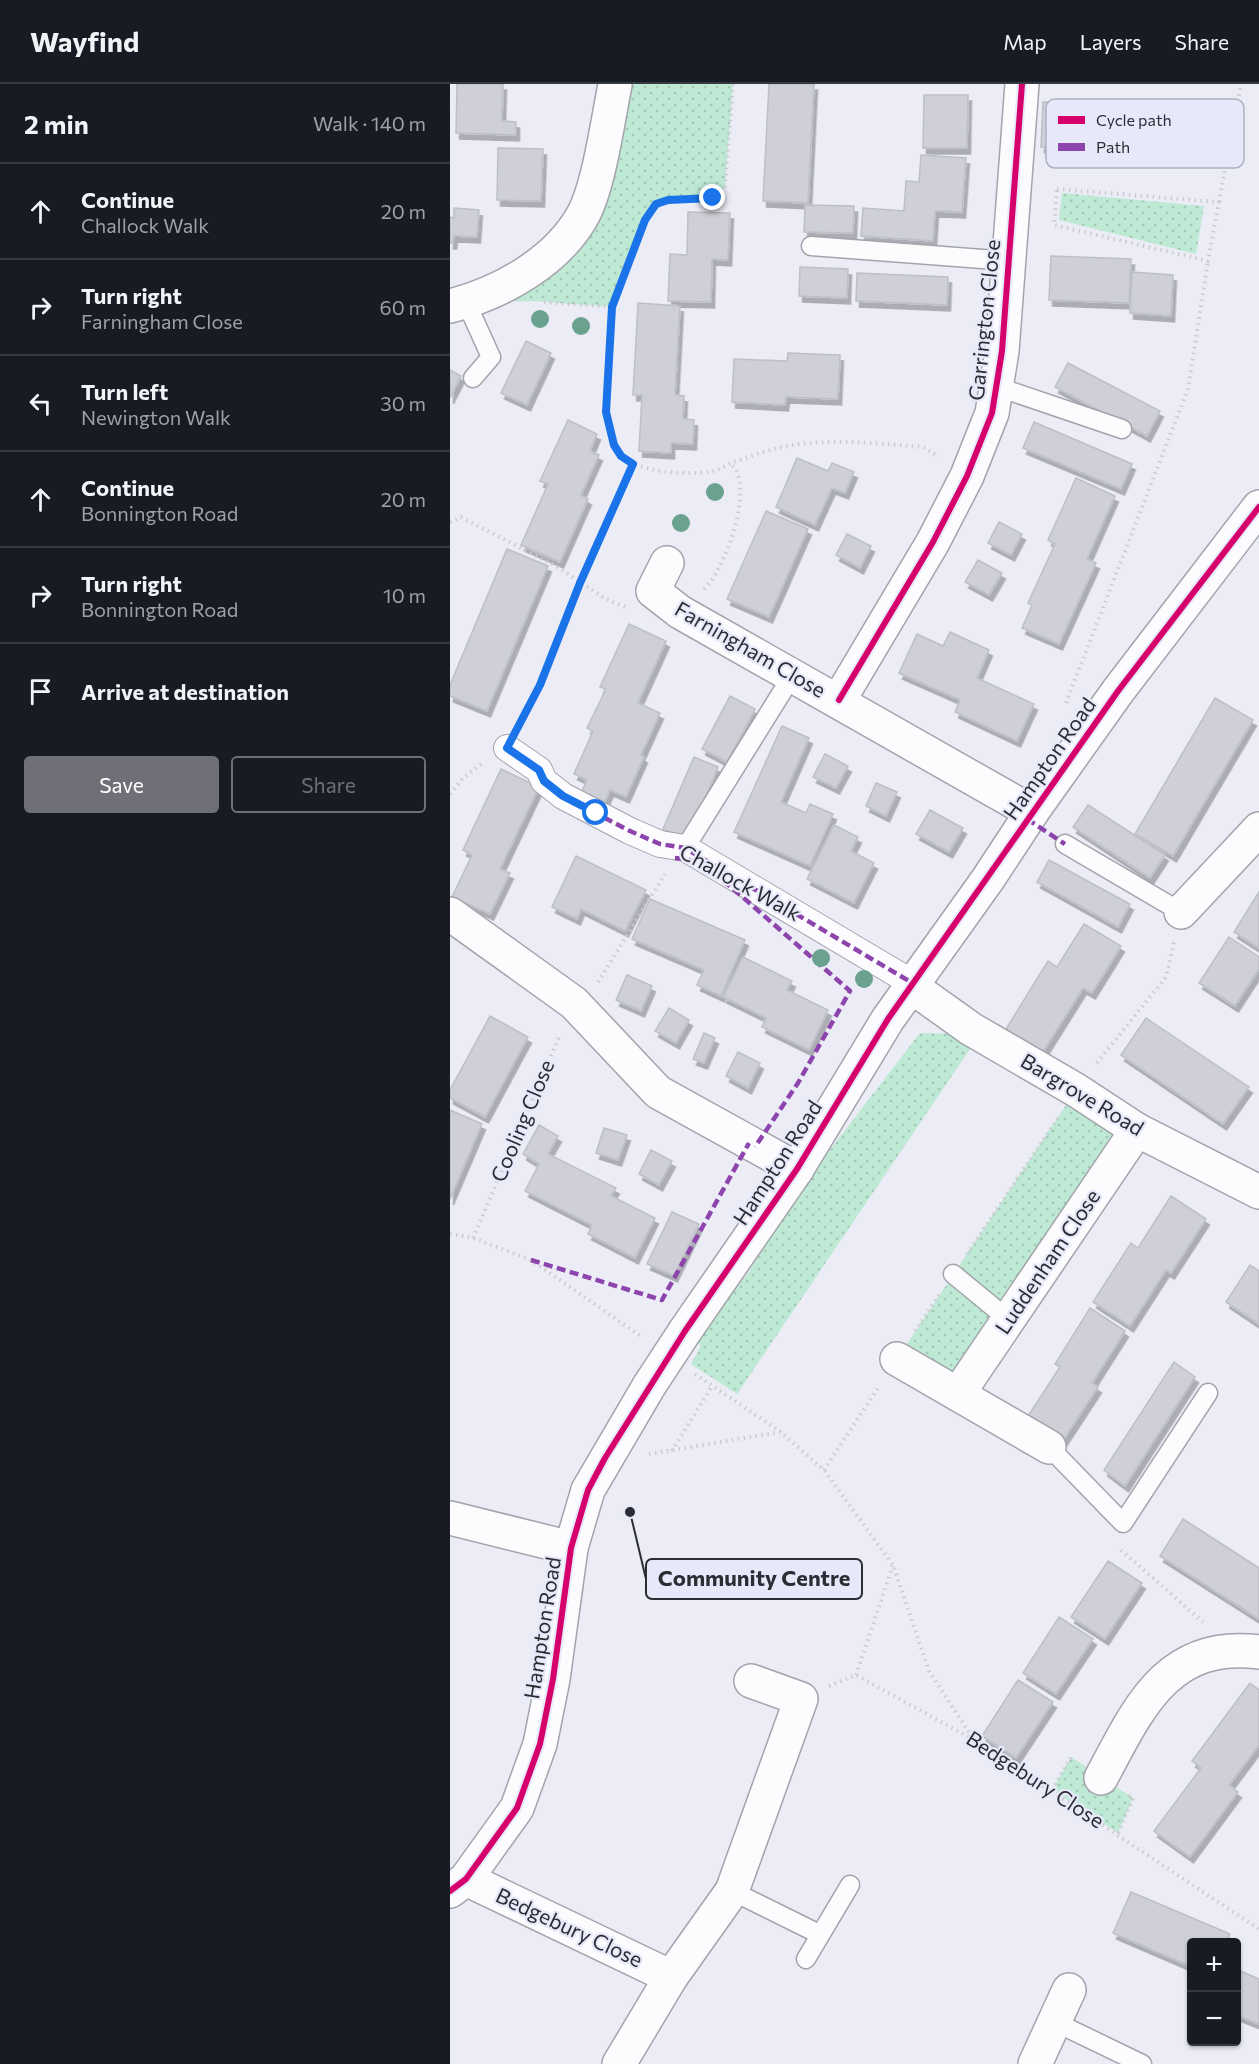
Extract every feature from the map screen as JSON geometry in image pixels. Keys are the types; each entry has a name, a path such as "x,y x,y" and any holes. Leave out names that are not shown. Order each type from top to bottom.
{"street":[{"name":"Garrington Close","path":"839,700 933,542 984,438 998,387 1022,84"},
{"path":"458,304 513,280 556,252 584,214 598,167 613,85"},
{"name":"Hampton Road","path":"458,1885 517,1808 540,1744 553,1679 571,1548 588,1491 605,1458 685,1331 797,1169 888,1019 1118,691 1259,507"},
{"name":"Farningham Close","path":"667,563 653,591 680,612 839,700 1032,812"},
{"name":"Challock Walk","path":"507,748 539,770 544,781 563,796 660,844 685,848 913,985"},
{"path":"1181,912 1259,829"},
{"path":"450,914 574,1003 658,1092 797,1169"},
{"name":"Bargrove Road","path":"913,985 971,1029 1076,1090 1137,1130 1259,1191"},
{"name":"Luddenham Close","path":"958,1394 1137,1130"},
{"path":"897,1359 1049,1447"},
{"path":"450,1518 571,1548"},
{"path":"1101,1778 1138,1708 1181,1664 1246,1650"},
{"path":"619,2064 671,1977 732,1891 801,1699 751,1681"},
{"name":"Bedgebury Close","path":"458,1885 671,1977"},
{"path":"1035,2064 1069,1990"}],"lane":[{"path":"811,246 1009,261"},
{"path":"458,304 491,357 473,378"},
{"path":"998,387 1122,429"},
{"path":"685,848 792,676"},
{"path":"1065,844 1181,912"},
{"path":"953,1274 1009,1320"},
{"path":"1049,1447 1123,1523 1208,1393"},
{"path":"806,1959 850,1885"},
{"path":"732,1891 819,1934"},
{"path":"1055,2022 1142,2064"}],"path":[{"path":"733,84 725,186 721,194 713,198 668,200 656,204 645,220 612,307 606,412 614,445 621,456 633,464 668,472 693,474 716,470 774,448 810,443 867,443 923,447 967,476"},
{"path":"1238,99 1241,84"},
{"path":"1063,710 1188,389 1225,168"},
{"path":"1208,261 1054,225 1057,189 1219,202"},
{"path":"507,748 540,685 580,583 633,464"},
{"path":"680,612 709,585 729,543 737,519 739,498 737,470 730,464"},
{"path":"450,522 461,517 520,550 556,566 580,583 633,611"},
{"path":"450,794 463,778 483,762"},
{"path":"574,1003 591,993 675,858 685,848"},
{"path":"1076,1090 1166,976 1181,912"},
{"path":"450,1234 472,1238 531,1260 632,1331"},
{"path":"672,1451 712,1386 781,1432 824,1470 893,1565 929,1671 974,1740"},
{"path":"605,1458 672,1451 781,1432"},
{"path":"1123,1523 1112,1542 1246,1650"},
{"path":"801,1699 856,1675 893,1565"}],"green space":[{"path":"616,84 733,84 725,186 719,194 711,198 665,200 657,204 644,222 612,307 534,301 466,302 556,252"},
{"path":"1062,193 1204,206 1196,254 1059,220"},
{"path":"920,1033 957,1034 972,1046 737,1394 691,1364 701,1346 685,1331 746,1276 812,1173"},
{"path":"1076,1090 1137,1130 958,1394 897,1359"},
{"path":"1071,1757 1133,1798 1118,1833 1052,1790"}],"building":[{"path":"457,84 503,84 502,121 516,122 516,135 456,133"},
{"path":"769,84 814,84 808,203 763,201"},
{"path":"924,95 968,95 967,148 923,148"},
{"path":"1043,102 1046,102 1046,147 1041,147"},
{"path":"498,148 543,149 541,201 497,200"},
{"path":"921,155 966,158 962,212 935,211 933,241 861,236 863,208 904,211 906,181 919,182"},
{"path":"805,205 854,206 853,233 804,232"},
{"path":"454,208 479,210 477,237 454,236 453,243 450,243 450,217 454,218"},
{"path":"688,212 730,213 728,260 712,259 711,302 668,301 670,254 687,255"},
{"path":"1051,256 1131,259 1129,303 1049,300"},
{"path":"800,267 848,269 847,298 799,296"},
{"path":"1132,272 1173,275 1171,316 1130,313"},
{"path":"857,273 948,277 947,305 856,301"},
{"path":"638,303 680,306 675,395 684,396 683,419 694,420 693,444 671,443 671,453 639,451 642,395 633,395"},
{"path":"526,341 551,353 527,405 501,393"},
{"path":"788,353 840,355 838,399 786,397 785,405 732,402 734,359 787,361"},
{"path":"1068,363 1160,411 1147,436 1055,387"},
{"path":"450,370 461,376 450,398"},
{"path":"568,420 597,434 590,451 599,455 581,495 588,499 560,562 521,545 548,484 540,481"},
{"path":"1034,422 1132,464 1121,489 1023,448"},
{"path":"797,458 828,471 832,463 854,472 845,493 832,488 815,525 776,507"},
{"path":"1076,478 1115,496 1087,559 1096,563 1059,644 1022,628 1032,605 1028,603 1055,544 1048,540"},
{"path":"766,511 808,529 769,617 727,599"},
{"path":"999,522 1022,534 1011,555 988,543"},
{"path":"847,534 871,546 860,568 836,555"},
{"path":"507,549 548,566 487,711 450,696 450,685"},
{"path":"978,560 1002,573 989,595 965,582"},
{"path":"629,624 666,641 638,703 660,713 641,755 644,757 626,797 610,790 605,802 582,791 587,780 574,774 593,731 587,728 606,689 600,687"},
{"path":"950,632 989,650 977,678 1034,704 1017,741 955,712 960,700 899,673 917,634 943,646"},
{"path":"730,696 755,709 727,762 702,749"},
{"path":"1215,698 1253,720 1173,856 1135,834"},
{"path":"782,726 809,738 781,802 806,813 810,804 833,814 810,866 734,832"},
{"path":"825,754 848,766 836,788 813,777"},
{"path":"694,757 718,767 688,840 663,829"},
{"path":"501,769 539,787 500,869 510,873 490,914 452,897 472,855 463,850"},
{"path":"876,783 897,792 886,816 866,806"},
{"path":"1088,805 1165,855 1150,878 1073,827"},
{"path":"930,810 963,828 949,852 916,834"},
{"path":"834,825 858,837 851,851 874,863 854,903 807,879"},
{"path":"576,856 646,890 625,931 581,909 577,919 552,907"},
{"path":"1049,860 1130,904 1118,927 1037,882"},
{"path":"1259,892 1259,948 1234,932"},
{"path":"650,899 745,940 721,996 697,985 704,970 632,939"},
{"path":"1084,924 1121,946 1092,993 1083,988 1043,1052 1006,1029 1048,961 1057,967"},
{"path":"1229,937 1259,957 1259,969 1235,1006 1199,983"},
{"path":"743,957 792,981 787,990 828,1010 809,1050 762,1027 766,1018 723,997"},
{"path":"627,975 652,986 641,1011 616,1000"},
{"path":"669,1008 689,1020 676,1043 655,1031"},
{"path":"490,1016 528,1037 485,1117 450,1098 450,1090"},
{"path":"1146,1018 1249,1087 1223,1124 1121,1055"},
{"path":"704,1033 715,1038 704,1063 693,1059"},
{"path":"738,1052 760,1063 748,1088 726,1076"},
{"path":"450,1110 482,1124 450,1199"},
{"path":"539,1125 558,1136 548,1154 616,1188 611,1196 655,1218 635,1258 588,1234 592,1225 525,1191 539,1164 523,1154"},
{"path":"604,1128 627,1135 618,1160 596,1153"},
{"path":"651,1150 672,1161 659,1185 639,1174"},
{"path":"1171,1196 1206,1219 1171,1273 1166,1270 1130,1326 1093,1302 1131,1243 1138,1248"},
{"path":"672,1212 699,1224 674,1276 647,1264"},
{"path":"1250,1265 1259,1271 1259,1324 1226,1302"},
{"path":"1090,1308 1125,1331 1092,1383 1098,1387 1062,1442 1026,1419 1060,1367 1055,1364"},
{"path":"1174,1362 1195,1377 1125,1486 1104,1470"},
{"path":"1183,1519 1259,1568 1259,1619 1160,1556"},
{"path":"1108,1561 1142,1583 1105,1639 1071,1617"},
{"path":"1059,1617 1093,1639 1056,1694 1023,1673"},
{"path":"1018,1680 1053,1702 1016,1758 982,1736"},
{"path":"1250,1683 1259,1690 1259,1745 1229,1785 1238,1792 1190,1857 1154,1831 1201,1768 1192,1761"},
{"path":"1131,1892 1230,1934 1228,1938 1187,1938 1187,1965 1113,1933"},
{"path":"1241,1971 1259,1979 1259,2024 1241,2017"}],"marked path":[{"path":"507,748 539,770 544,781 563,796 660,844 685,848 914,984"},
{"path":"1027,819 1065,844"},
{"path":"675,858 688,859 730,886 850,991 798,1083 755,1147"},
{"path":"531,1260 662,1300 749,1143"}],"cycle path":[{"path":"839,700 933,542 967,476 992,413 1002,351 1022,84"},
{"path":"450,1891 466,1879 517,1808 540,1744 553,1679 571,1548 588,1490 605,1458 685,1331 797,1169 888,1019 1118,691 1259,507"}],"place":[{"name":"Community Centre","path":"630,1512"}],"route":[{"path":"596,813 563,796 544,781 539,770 531,763 507,748 527,714 540,685 580,583 633,464 621,456 614,445 606,412 608,343 612,307 622,278 645,220 656,204 668,200 713,198"}]}
